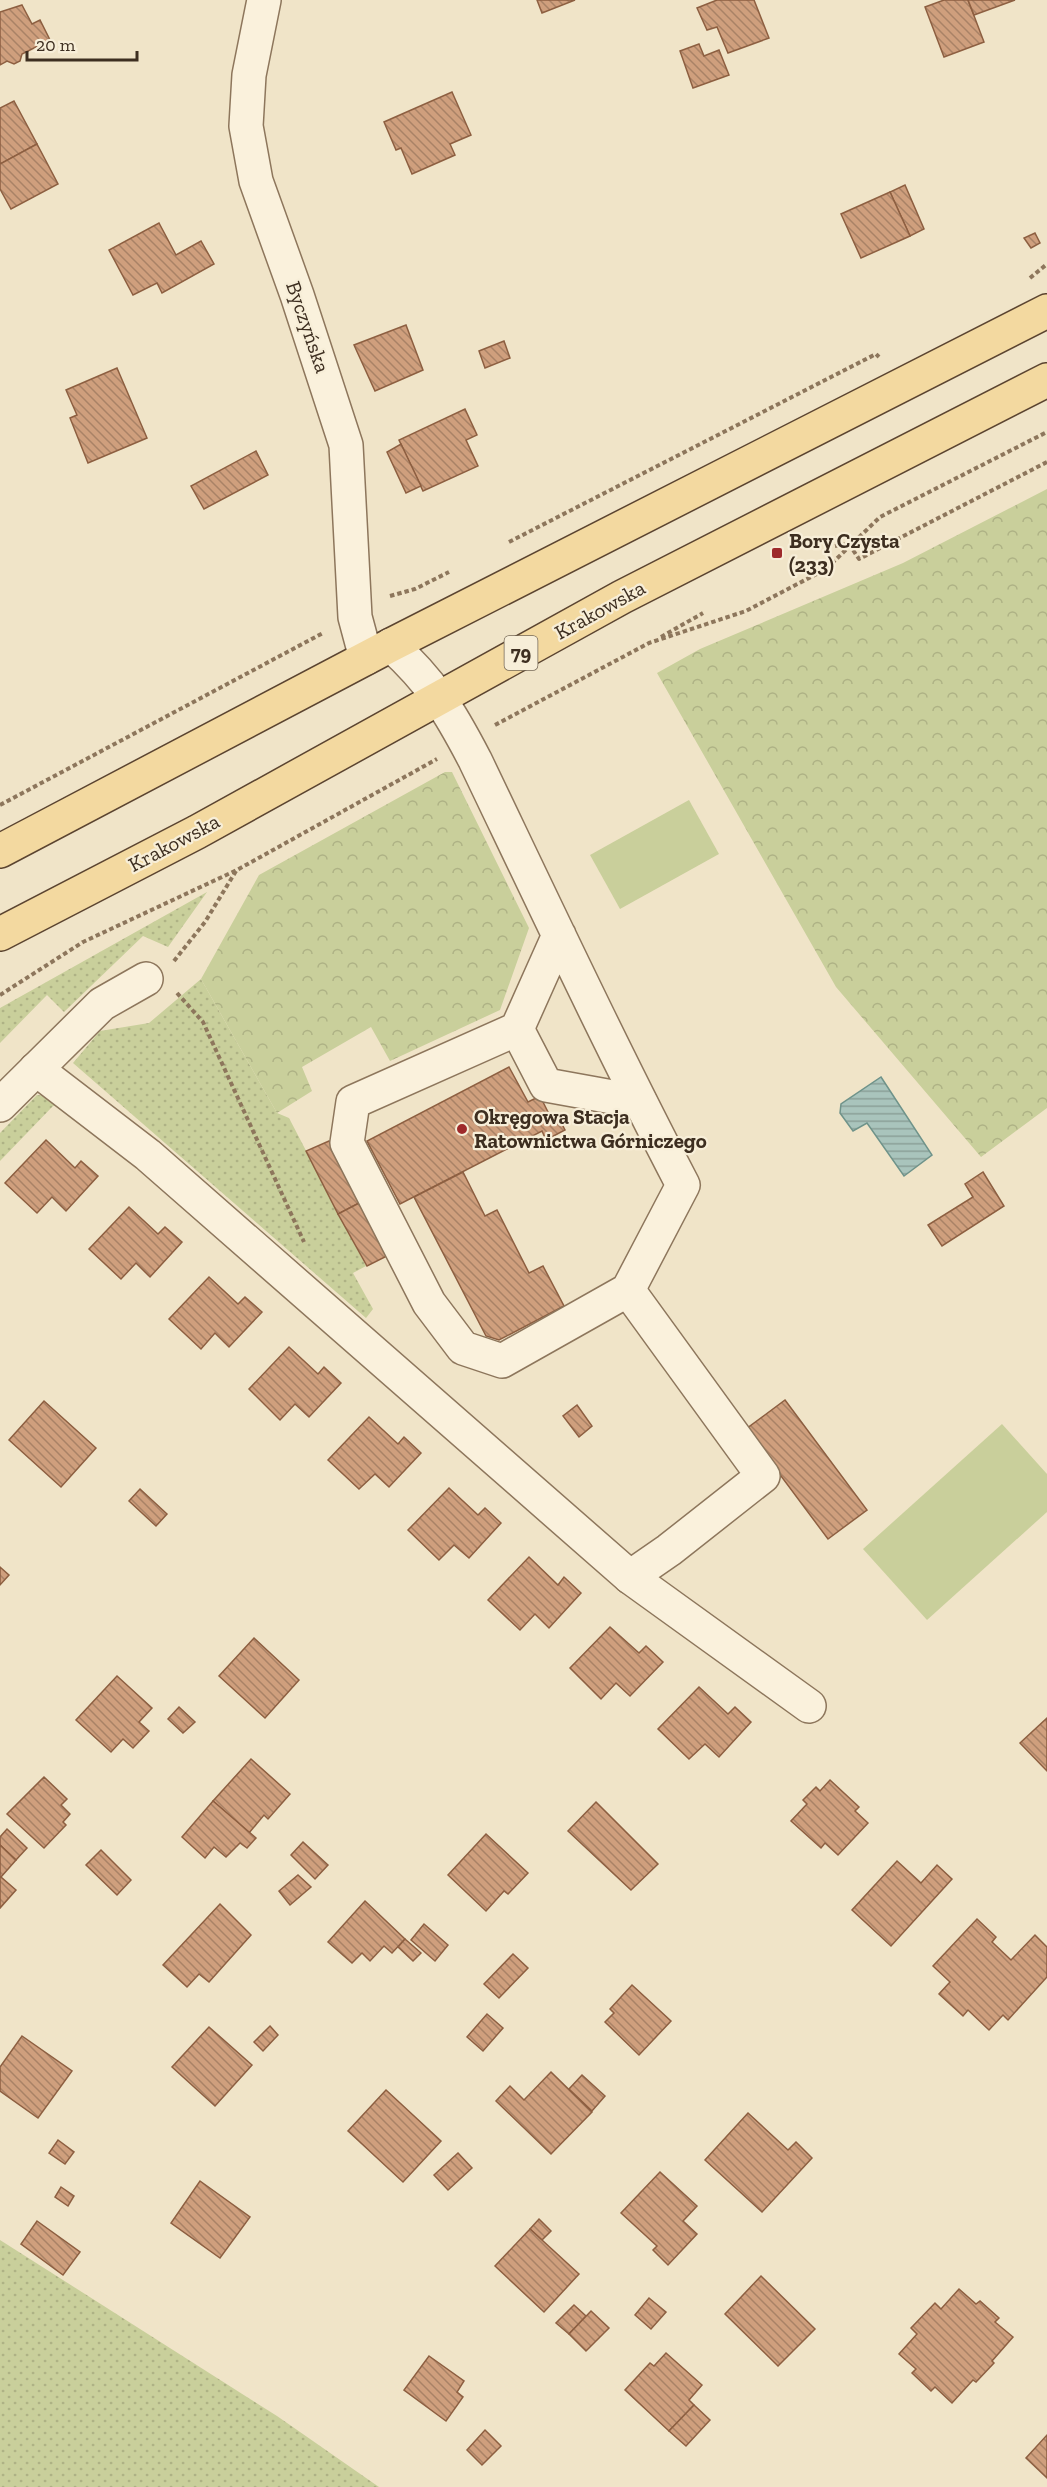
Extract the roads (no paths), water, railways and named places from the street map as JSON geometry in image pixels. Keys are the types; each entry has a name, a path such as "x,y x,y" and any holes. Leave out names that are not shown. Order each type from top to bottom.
{"main road":[{"path":"0,851 378,652 1047,311"},
{"name":"Krakowska","path":"0,934 196,832 622,597 1047,380"}],"street":[{"name":"Byczyńska","path":"264,0 249,75 246,126 256,181 297,295 346,445 355,617 378,652"},
{"path":"378,652 419,670 441,698 466,742 640,1102 683,1185 628,1290 502,1361 463,1348 429,1303 347,1143 353,1102 517,1029 559,935"},
{"path":"0,1105 102,1004 146,979"},
{"path":"517,1029 546,1085 640,1102"},
{"path":"36,1069 148,1155 630,1576 809,1706"},
{"path":"628,1290 763,1476 669,1550 630,1576"}],"water":[{"path":"881,1077 932,1155 904,1176 867,1123 853,1131 840,1113 841,1104"}],"place":[{"name":"Bory Czysta (233)","path":"777,553"},
{"name":"Okręgowa Stacja Ratownictwa Górniczego","path":"462,1129"}]}
